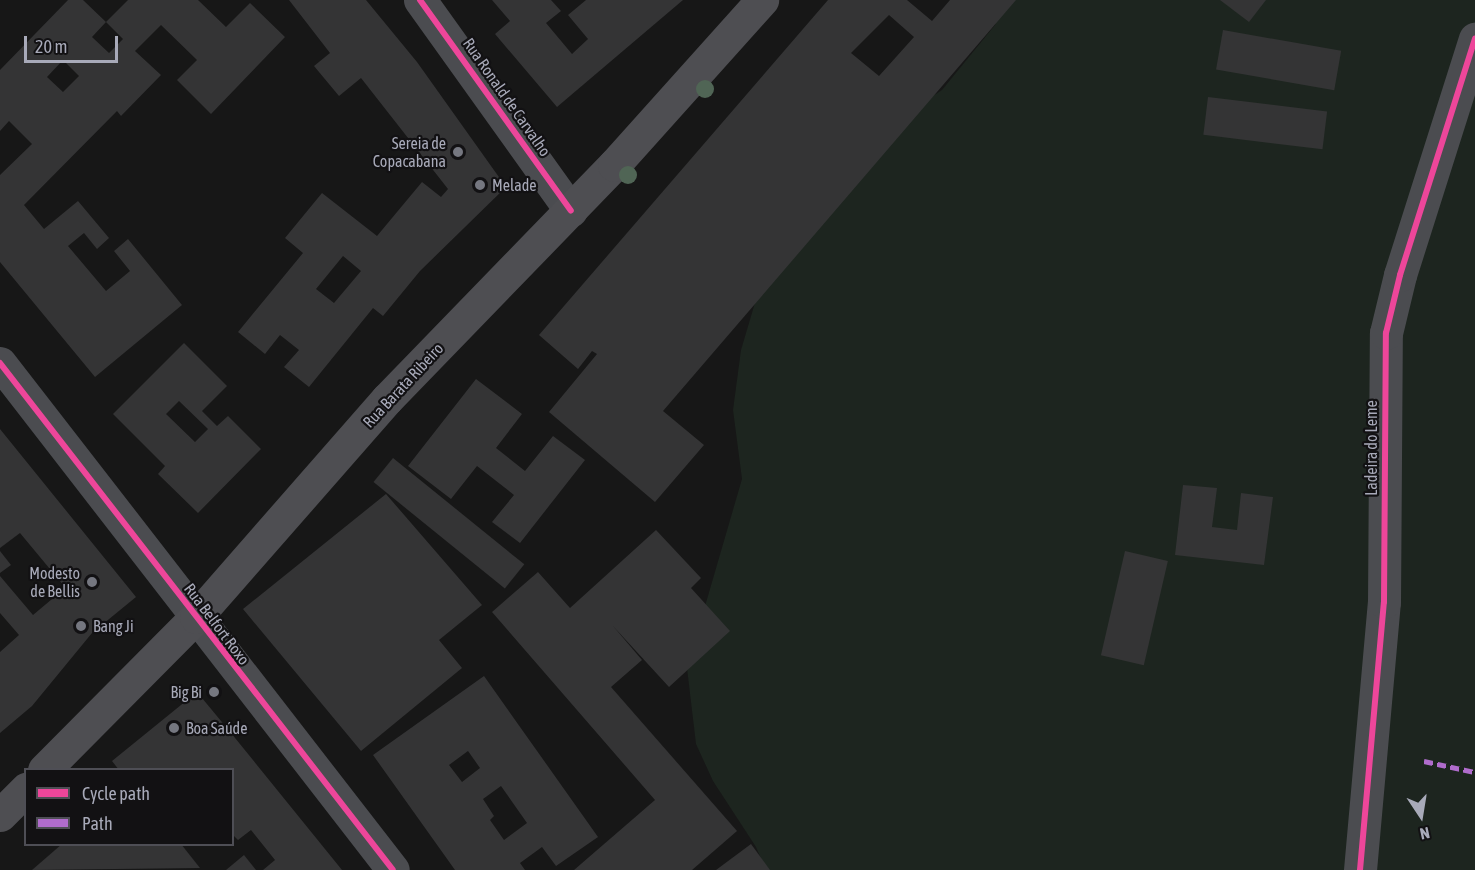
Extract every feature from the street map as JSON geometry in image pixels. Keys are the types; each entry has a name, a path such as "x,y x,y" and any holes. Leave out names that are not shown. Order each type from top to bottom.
{"main road":[{"name":"Rua Barata Ribeiro","path":"46,768 196,617 387,399 571,211 762,0"},
{"path":"0,815 24,791"}],"street":[{"name":"Rua Ronald de Carvalho","path":"420,0 571,211"},
{"name":"Ladeira do Leme","path":"1360,870 1384,602 1386,333 1400,275 1475,39"},
{"name":"Rua Belfort Roxo","path":"0,363 393,870"}],"shaded area":[{"path":"1003,0 1475,0 1475,870 766,870 756,847 713,781 696,744 687,668 742,479 733,410 741,350 757,296 925,101 942,90 995,25"}],"building":[{"path":"68,0 83,0 106,22 128,0 198,0 226,27 250,3 285,37 211,114 177,80 197,60 161,25 135,51 161,75 121,116 117,111 24,205 44,229 78,201 109,238 97,249 84,233 68,246 106,291 130,271 114,251 128,239 182,305 95,377 0,262 0,175 32,144 9,121 0,131 0,70","holes":["106,22 123,39 109,53 92,37","63,60 79,76 63,92 47,77"]},
{"path":"289,0 366,0 417,62 506,187 420,271 383,316 373,308 309,387 284,367 299,350 280,335 265,354 238,332 303,253 285,238 322,193 377,236 422,182 441,197 448,189 361,78 339,96 314,66 330,53","holes":["343,256 361,271 334,303 316,289"]},
{"path":"492,0 551,0 561,11 546,23 572,54 588,39 568,15 586,0 683,0 557,107 495,34 510,21"},
{"path":"828,0 907,0 932,21 950,0 1016,0 663,411 704,445 655,502 549,412 597,354 592,351 578,369 539,335","holes":["889,15 914,37 879,76 851,53"]},
{"path":"1220,0 1266,0 1249,22"},
{"path":"1223,30 1341,51 1334,90 1216,69"},
{"path":"1208,97 1327,112 1322,149 1203,135"},
{"path":"184,343 227,386 202,411 217,426 228,416 261,449 198,513 158,474 165,466 113,414","holes":["179,401 208,429 195,442 166,414"]},
{"path":"476,379 522,414 496,448 525,471 553,436 585,460 520,543 492,522 514,495 477,466 451,499 408,466"},
{"path":"0,429 136,597 92,633 32,706 0,733 0,652 19,635 0,613 0,576 33,615 58,594 61,598 69,592 20,533 0,548"},
{"path":"393,458 524,564 505,588 373,482"},
{"path":"1183,485 1217,488 1212,527 1237,530 1241,493 1273,497 1264,565 1175,555"},
{"path":"386,494 482,605 439,640 462,668 361,751 243,609"},
{"path":"656,530 701,578 691,588 730,631 669,687 613,626 642,660 611,687 737,831 692,870 574,870 655,800 492,612 538,572 570,608"},
{"path":"0,551 11,565 0,573"},
{"path":"1125,551 1168,561 1144,665 1101,655"},
{"path":"484,676 598,837 556,866 542,847 520,863 525,870 455,870 373,755","holes":["468,751 480,768 462,782 449,765","501,786 527,823 504,840 490,820 494,816 483,799"]},
{"path":"197,692 342,870 263,870 275,860 251,830 238,840 234,836 234,768 117,768 112,761"},
{"path":"751,844 770,870 716,870"},
{"path":"60,846 183,846 200,868 32,870"},
{"path":"244,855 256,870 226,870"}],"marked path":[{"path":"1424,761 1475,772"}],"cycle path":[{"path":"420,0 571,211"},
{"path":"1360,870 1384,602 1386,333 1400,275 1475,39"},
{"path":"0,363 393,870"}],"place":[{"name":"Sereia de Copacabana","path":"458,152"},
{"name":"Melade","path":"480,185"},
{"name":"Modesto de Bellis","path":"92,582"},
{"name":"Bang Ji","path":"81,626"},
{"name":"Big Bi","path":"214,692"},
{"name":"Boa Saúde","path":"174,728"}]}
